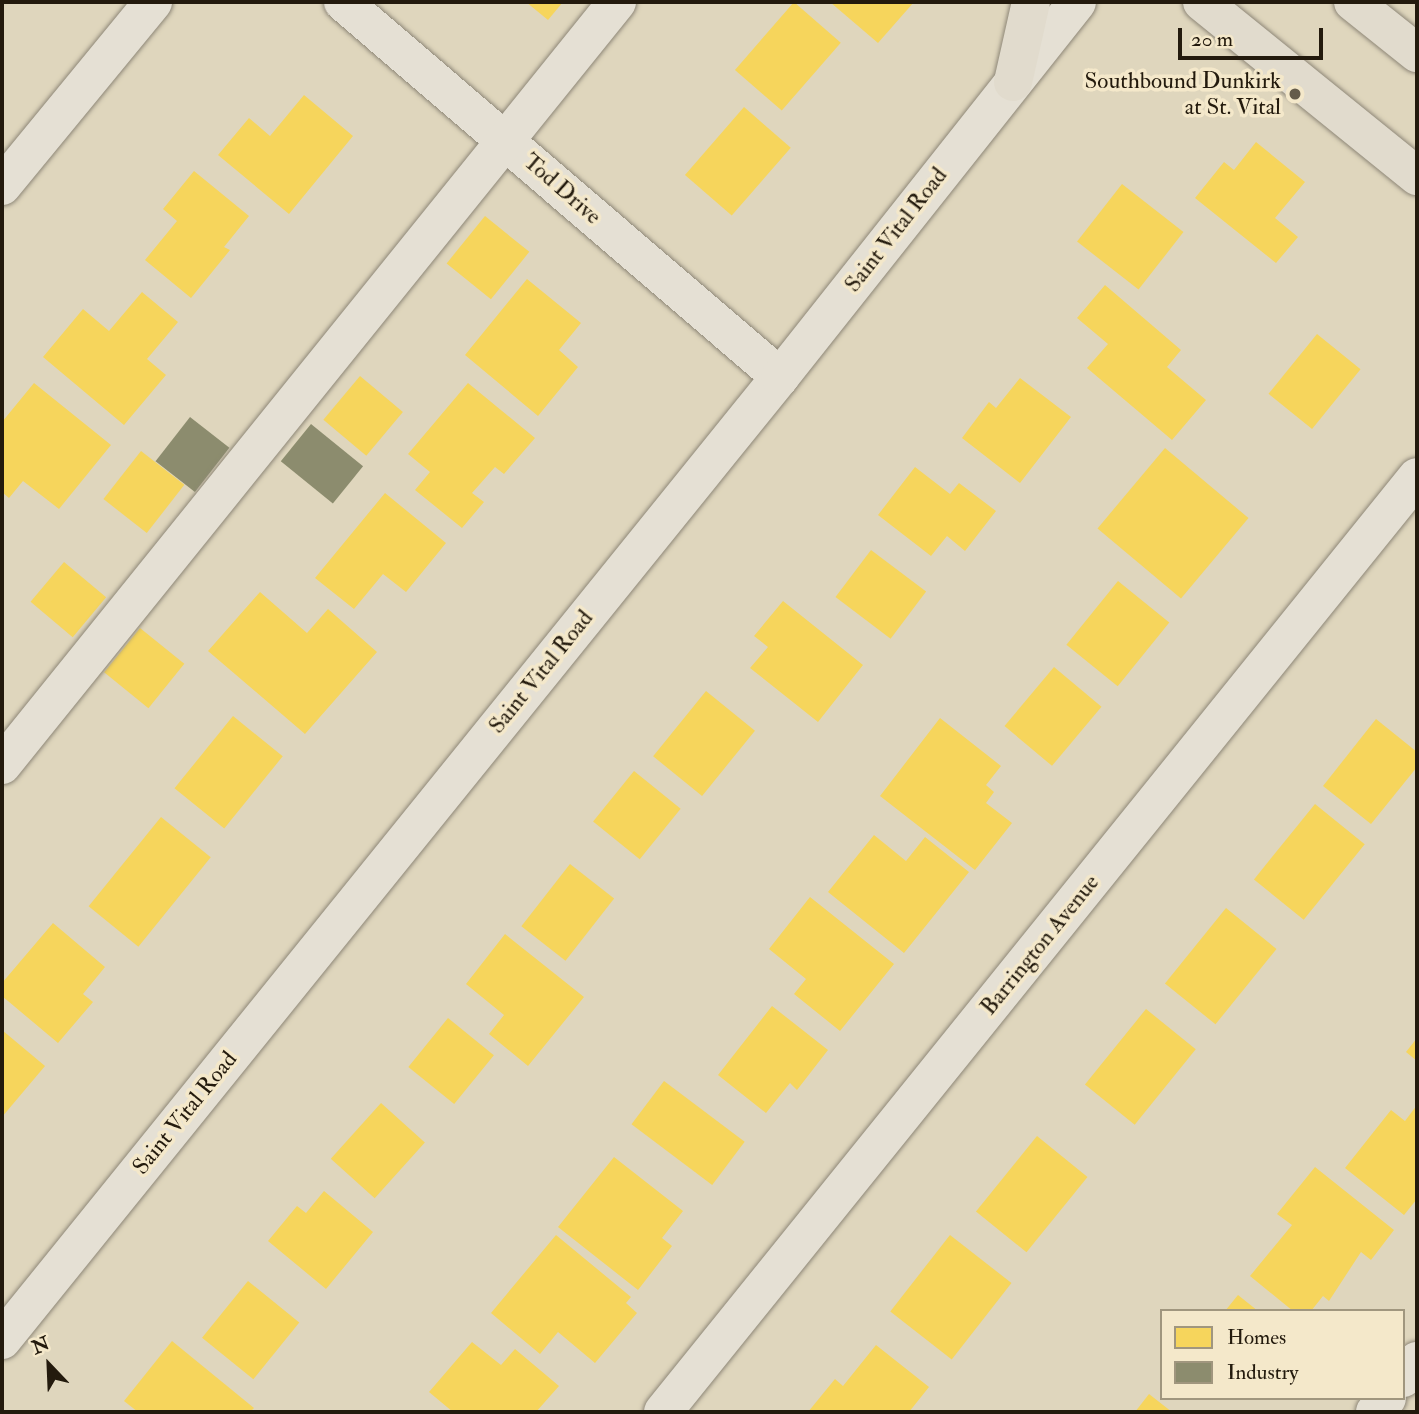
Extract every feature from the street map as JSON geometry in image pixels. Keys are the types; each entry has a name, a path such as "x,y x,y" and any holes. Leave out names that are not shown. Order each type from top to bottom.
{"main road":[{"path":"1013,82 1031,2"},
{"path":"1202,2 1417,176"},
{"path":"1353,2 1417,53"}],"street":[{"path":"2,186 153,2"},
{"name":"Tod Drive","path":"343,2 780,377"},
{"path":"2,765 617,2"},
{"name":"Saint Vital Road","path":"2,1340 780,377 1077,2"},
{"name":"Barrington Avenue","path":"663,1412 1417,477"},
{"path":"1405,1376 1417,1361"}],"building: Homes":[{"path":"526,2 563,2 548,20"},
{"path":"794,2 841,43 782,111 735,70"},
{"path":"830,2 914,2 878,43"},
{"path":"304,95 353,136 289,214 218,155 249,118 270,136"},
{"path":"744,107 791,148 732,216 685,175"},
{"path":"1256,142 1305,182 1275,218 1298,237 1276,263 1195,198 1224,162 1234,170"},
{"path":"194,171 249,216 224,247 230,250 191,298 145,260 177,221 163,209"},
{"path":"1122,184 1183,232 1139,290 1077,242"},
{"path":"485,216 529,252 491,299 447,263"},
{"path":"527,279 581,323 559,350 578,367 538,416 465,355"},
{"path":"1105,285 1181,350 1167,367 1206,400 1172,440 1087,368 1108,344 1077,318"},
{"path":"142,292 178,322 147,359 166,375 124,425 43,357 83,309 109,331"},
{"path":"1317,334 1361,369 1312,429 1269,394"},
{"path":"360,376 403,412 366,456 323,420"},
{"path":"1020,378 1071,417 1020,483 962,438 989,402 996,408"},
{"path":"34,383 111,445 59,509 23,481 9,498 2,492 2,422"},
{"path":"468,383 535,438 504,474 495,467 472,493 484,502 462,528 415,490 430,472 408,454"},
{"path":"1165,448 1248,518 1181,598 1098,528"},
{"path":"141,451 184,485 147,533 103,499"},
{"path":"915,467 950,494 959,483 996,511 965,551 947,536 931,556 878,515"},
{"path":"385,493 446,543 406,592 383,574 354,609 315,578"},
{"path":"871,550 926,592 891,639 835,597"},
{"path":"64,562 106,597 73,637 31,602"},
{"path":"1118,581 1169,623 1118,686 1066,645"},
{"path":"260,592 307,633 328,609 377,652 305,734 208,651"},
{"path":"783,601 863,665 818,722 750,668 768,647 754,636"},
{"path":"140,628 184,664 148,708 104,672"},
{"path":"1054,667 1101,707 1052,766 1005,726"},
{"path":"706,691 755,731 702,796 653,756"},
{"path":"233,716 283,756 224,829 174,788"},
{"path":"940,718 1001,766 986,785 994,792 986,803 1012,823 975,870 880,796"},
{"path":"1376,719 1417,752 1417,767 1371,824 1323,786"},
{"path":"634,771 681,809 640,859 593,822"},
{"path":"1315,804 1365,844 1304,920 1254,879"},
{"path":"161,817 211,857 138,947 89,906"},
{"path":"874,835 906,861 925,837 969,872 904,953 828,892"},
{"path":"570,864 614,898 565,961 521,926"},
{"path":"810,897 894,964 840,1031 794,994 806,979 769,949"},
{"path":"1226,908 1277,949 1215,1024 1165,983"},
{"path":"53,923 105,967 83,994 93,1002 58,1043 2,996 2,983"},
{"path":"505,934 584,997 528,1066 489,1034 504,1015 466,984"},
{"path":"772,1006 828,1050 797,1090 790,1083 766,1113 718,1075"},
{"path":"1146,1009 1196,1049 1135,1125 1085,1084"},
{"path":"448,1018 494,1055 454,1104 408,1067"},
{"path":"2,1030 45,1066 2,1117"},
{"path":"1417,1038 1417,1061 1406,1052"},
{"path":"664,1081 745,1142 712,1185 632,1124"},
{"path":"381,1103 425,1142 375,1198 331,1159"},
{"path":"1417,1105 1417,1199 1404,1215 1345,1168 1391,1110 1405,1121"},
{"path":"1037,1136 1088,1177 1026,1252 976,1211"},
{"path":"614,1157 683,1211 662,1238 672,1246 638,1290 558,1227"},
{"path":"1315,1167 1394,1230 1371,1260 1361,1252 1329,1301 1323,1296 1313,1309 1291,1309 1250,1276 1292,1225 1277,1214"},
{"path":"324,1191 373,1232 326,1289 268,1241 297,1206 306,1213"},
{"path":"556,1235 631,1297 626,1303 637,1313 595,1363 558,1332 540,1354 491,1313"},
{"path":"950,1235 1011,1283 952,1359 890,1311"},
{"path":"248,1281 299,1323 253,1379 202,1338"},
{"path":"1238,1295 1256,1309 1227,1309"},
{"path":"172,1341 254,1408 250,1412 138,1412 124,1401"},
{"path":"472,1342 501,1365 515,1349 559,1386 536,1412 453,1412 429,1392"},
{"path":"876,1345 929,1387 909,1412 808,1412 835,1379 843,1386"},
{"path":"1149,1394 1172,1412 1135,1412"}],"building: Industry":[{"path":"190,417 229,448 195,492 156,461"},
{"path":"311,424 363,466 333,503 281,461"}],"place":[{"name":"Southbound Dunkirk at St. Vital","path":"1295,94"}]}
